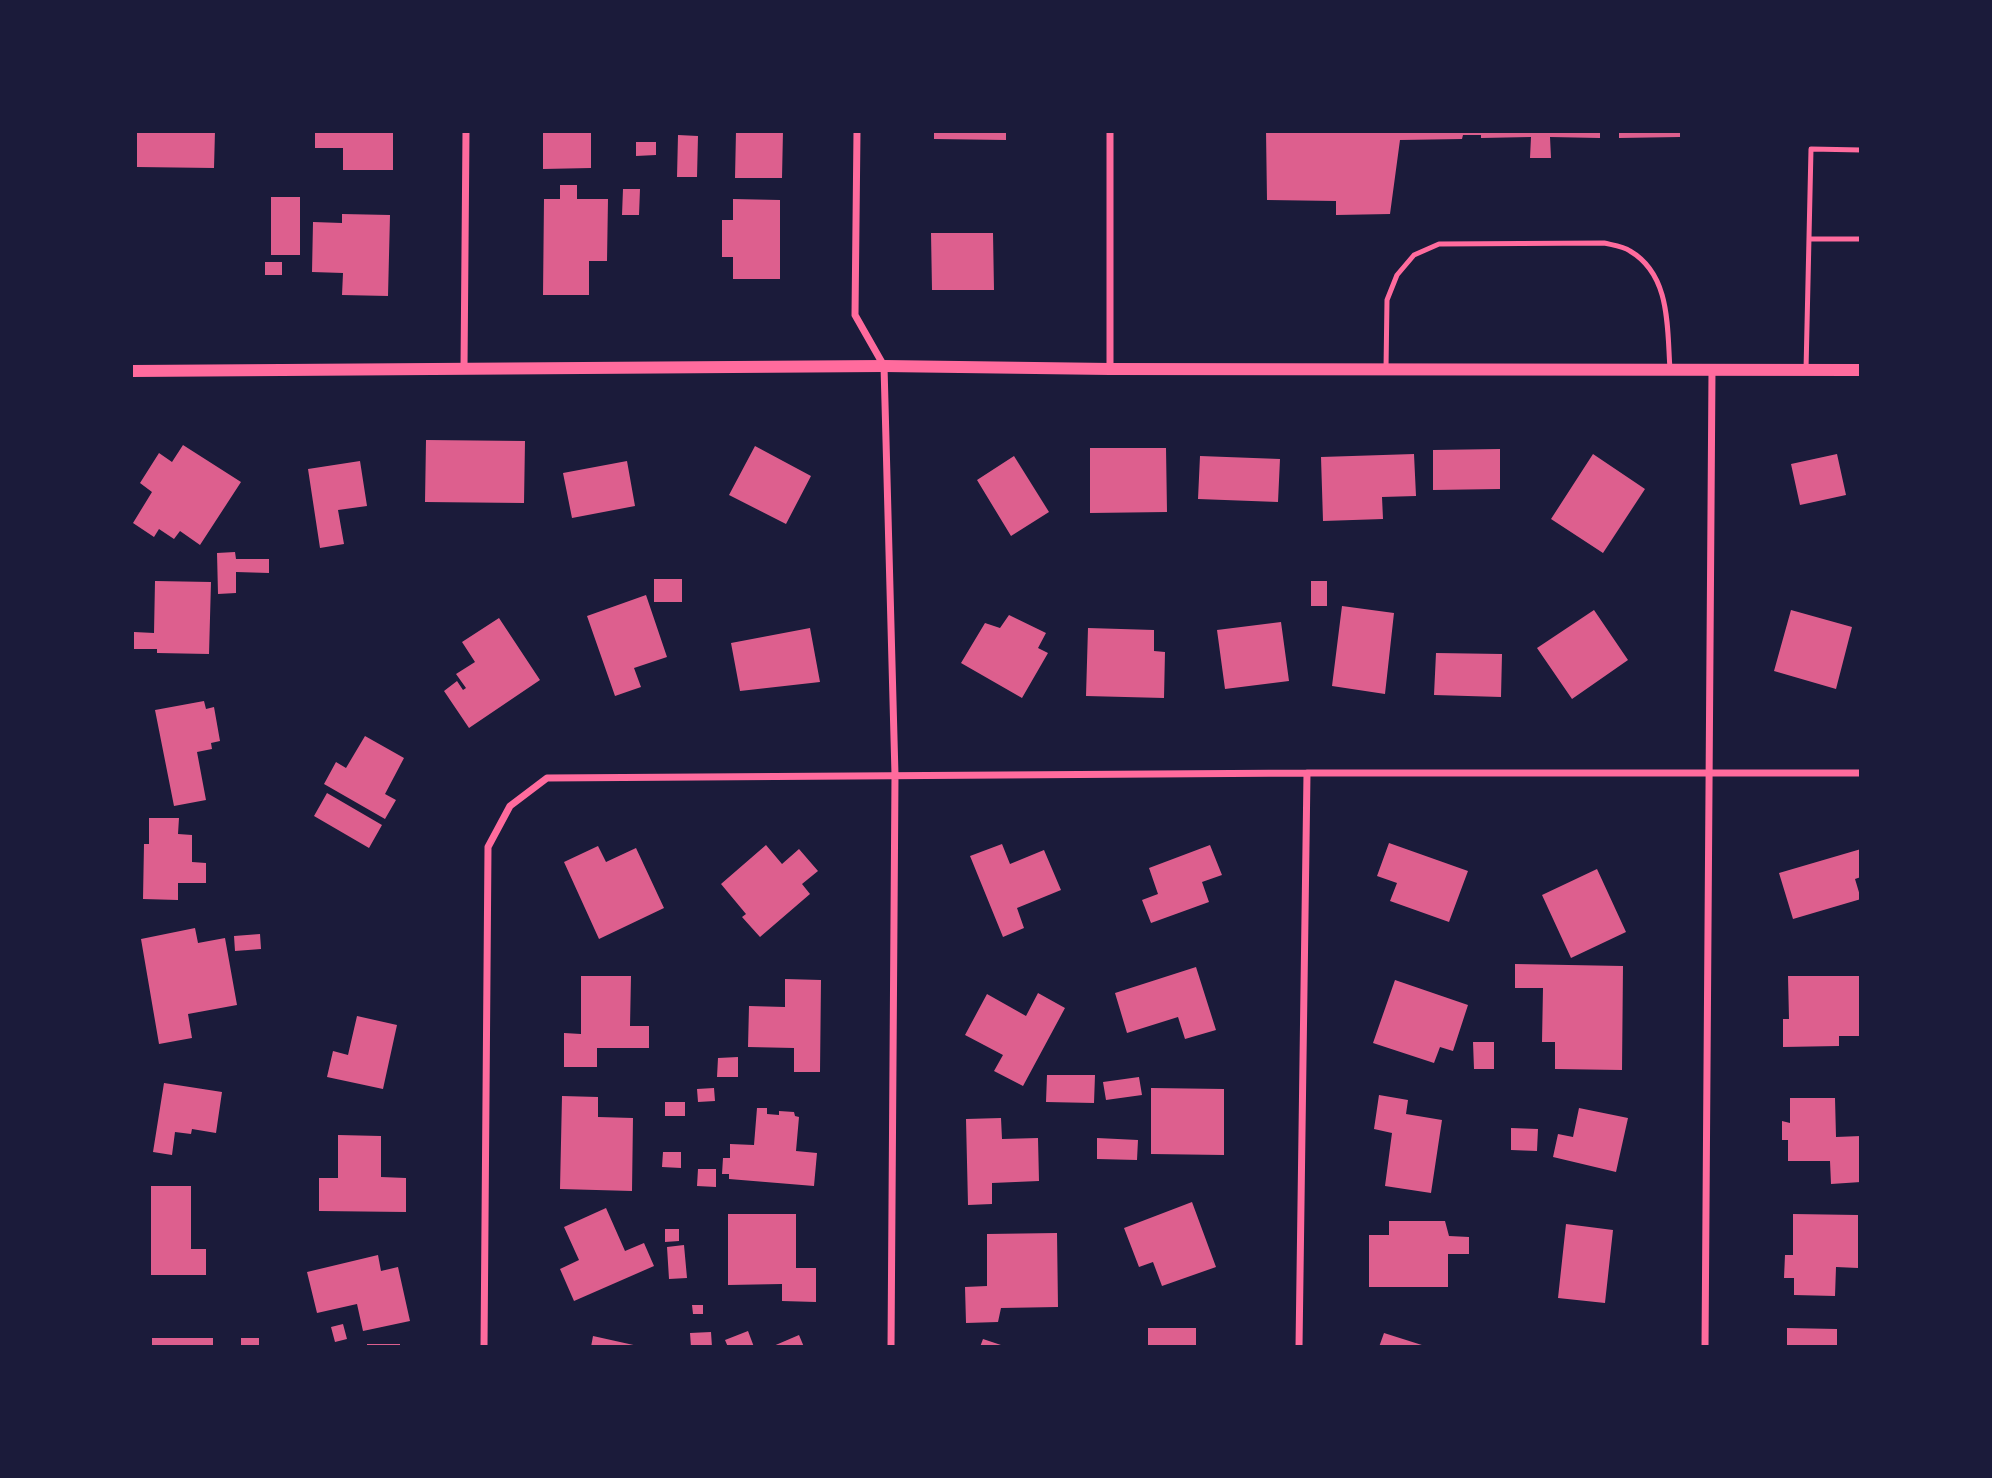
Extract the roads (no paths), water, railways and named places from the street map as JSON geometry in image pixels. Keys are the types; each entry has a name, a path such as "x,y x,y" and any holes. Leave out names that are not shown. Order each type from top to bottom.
{"street":[{"path":"464,368 466,131"},
{"path":"857,131 855,315 884,366 895,775 891,1347"},
{"path":"1110,131 1110,369"},
{"path":"131,371 884,366 1861,370"},
{"path":"1705,1347 1712,369"},
{"path":"1299,1347 1307,773"},
{"path":"484,1347 488,847 510,806 547,778 1307,773 1861,773"}],"lane":[{"path":"1806,370 1811,149 1861,150"},
{"path":"1809,239 1861,239"},
{"path":"1386,369 1387,300 1397,275 1414,256 1439,244 1604,243 1629,250 1650,268 1665,299 1670,369"}]}
